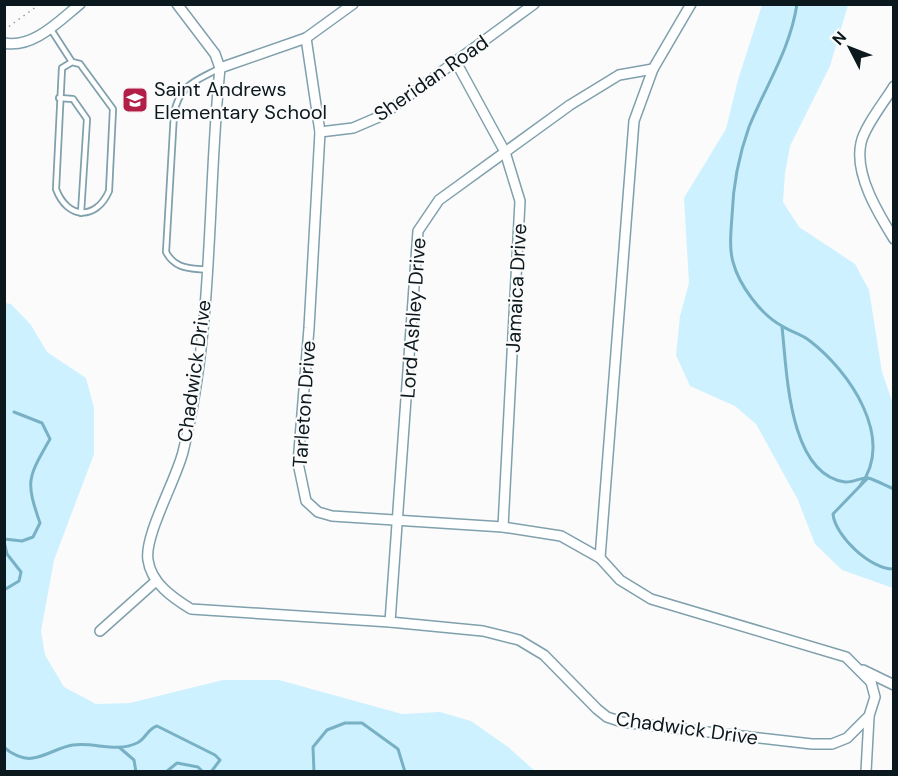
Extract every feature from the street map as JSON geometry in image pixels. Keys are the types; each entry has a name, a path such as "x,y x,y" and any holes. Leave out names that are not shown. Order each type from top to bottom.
{"street":[{"path":"4,43 22,44 50,28 80,4"},
{"path":"177,4 215,54 220,68 306,38 353,4"},
{"name":"Sheridan Road","path":"320,132 353,128 381,116 534,4"},
{"path":"692,4 653,69 634,121 600,558 620,580 651,599 846,657 861,669 894,685"},
{"name":"Tarleton Drive","path":"306,38 320,132 309,328 298,463 306,501 318,512 332,516 503,527 561,536 600,558"},
{"name":"Jamaica Drive","path":"456,62 506,152 520,201 503,527"},
{"name":"Chadwick Drive","path":"220,68 207,270 193,412 178,472 150,539 148,560 156,581 172,598 191,609 390,622 483,631 519,640 544,655 607,717 622,722 812,744 832,744 853,734 869,716"},
{"name":"Lord Ashley Drive","path":"390,622 399,522 418,231 439,200 570,105 619,75 653,69"},
{"path":"894,86 861,141 860,158 864,175 882,220 894,239"},
{"path":"100,631 156,581"},
{"path":"861,669 871,682 874,697 869,716 866,771"}],"lane":[{"path":"50,28 72,62 80,64 113,109 109,190 104,202 95,210 81,213 69,209 60,200 56,189 62,68 72,62"},
{"path":"207,270 179,266 171,261 166,252 174,113 177,96 184,88 220,68"},
{"path":"59,98 73,99 87,119 81,213"}],"path":[{"path":"4,30 40,4"}],"shaded area":[{"path":"762,5 848,5 830,66 790,146 783,202 799,227 855,264 869,290 882,372 893,404 893,588 842,570 815,544 798,500 756,424 735,406 690,386 676,355 680,316 689,283 684,198 726,129 738,80"},
{"path":"5,303 11,304 31,325 47,352 86,378 94,408 94,454 54,560 41,631 45,655 64,687 96,704 130,703 223,680 279,680 402,714 440,712 471,721 508,747 535,771 5,771"}],"waterway":[{"path":"797,4 789,37 742,148 734,193 732,257 740,280 766,315 810,341 825,354 852,387 863,407 870,427 873,447 870,467 860,486 868,478"},
{"path":"782,327 794,418 801,441 812,460 826,475 845,482 868,478 894,489"},
{"path":"4,539 22,541 33,537 40,523 32,497 31,480 33,471 50,439 42,423 14,412"},
{"path":"860,486 833,514 835,523 847,541 865,558 885,568 894,569"},
{"path":"4,541 7,554 21,572 19,581 4,590"},
{"path":"314,772 313,747 327,730 345,723 362,723 398,749 405,772"},
{"path":"4,747 18,756 29,758 81,744 129,746 140,741 157,726 215,755 220,760 211,772"},
{"path":"120,748 134,760 136,772"},
{"path":"166,772 177,763 198,767 203,772"}],"place":[{"name":"Saint Andrews Elementary School","path":"135,100"}]}
